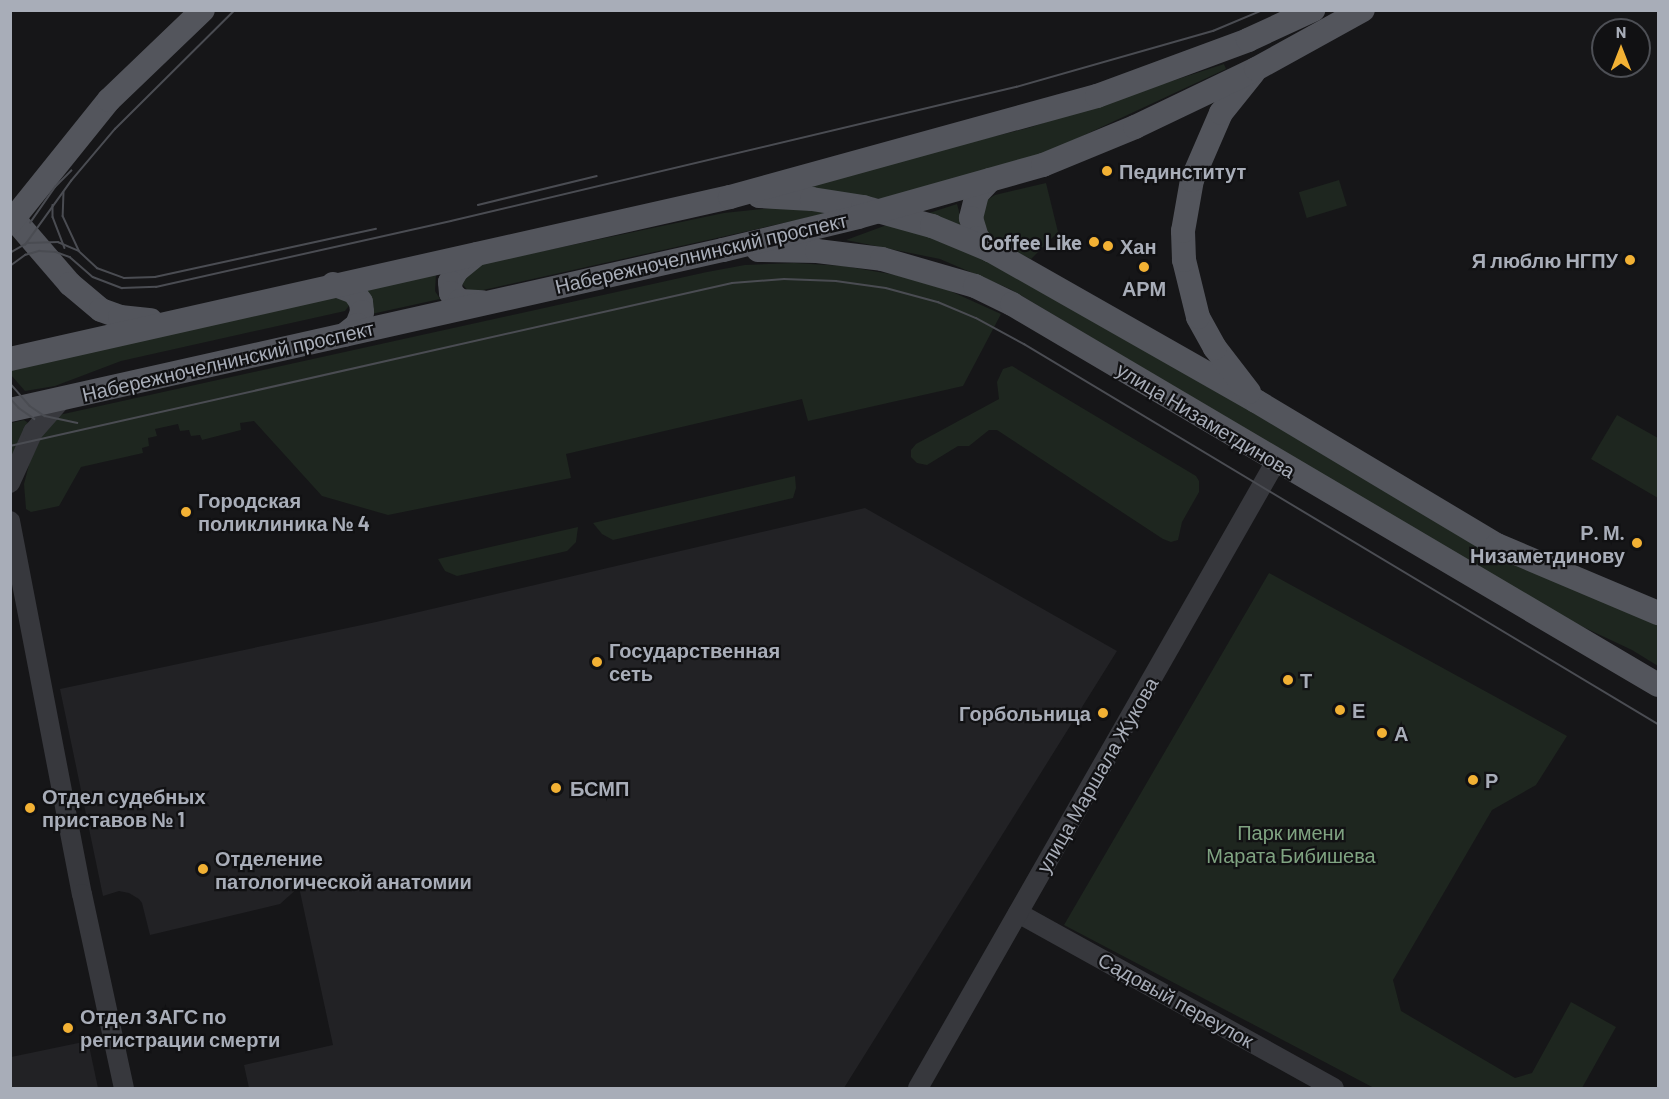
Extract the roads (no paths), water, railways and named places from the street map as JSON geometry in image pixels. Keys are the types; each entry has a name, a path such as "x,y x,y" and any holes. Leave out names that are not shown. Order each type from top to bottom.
{"main road":[{"path":"168,322 120,316 101,310 70,284 12,221 108,100 203,10"},
{"path":"10,359 333,284 730,197 1098,96 1248,40 1312,10"},
{"name":"Набережночелнинский проспект","path":"10,410 723,250 879,211 990,180 1076,153 1256,69 1363,10"},
{"path":"1256,69 1221,113 1192,180 1183,231 1184,260 1198,316 1215,348 1256,401"},
{"path":"990,180 977,194 971,218 977,238 990,250"},
{"name":"улица Низаметдинова","path":"730,197 812,199 879,211 932,226 990,250 1256,401 1497,545 1659,612"},
{"name":"улица Низаметдинова","path":"723,250 817,251 882,259 975,286 1012,304 1659,685"},
{"path":"479,252 457,270 450,282 451,293 460,301 487,303"},
{"path":"333,284 354,292 361,302 362,312 357,325 344,335"}],"street":[{"path":"10,483 33,432 63,398"},
{"name":"улица Маршала Жукова","path":"918,1089 1276,461"},
{"path":"10,521 80,882 124,1089"},
{"name":"Садовый переулок","path":"1018,913 1334,1089"}],"tram line":[{"path":"25,245 71,181 115,129 235,10"},
{"path":"10,266 25,255 39,251 56,252 70,257 93,277 122,288 156,287 451,221 1016,87 1213,31 1263,10"},
{"path":"30,223 55,187 71,171"},
{"path":"478,205 597,176"},
{"path":"64,192 63,216 79,251"},
{"path":"53,205 53,217 65,248"},
{"path":"10,253 27,243 58,242 79,251 97,268 124,278 155,277 376,229"},
{"path":"10,446 732,283 784,279 836,281 886,288 938,302 976,318 1024,344 1658,724"},
{"path":"10,383 30,406 45,416 77,423"},
{"path":"10,398 19,408 35,419"}],"place":[{"name":"Пединститут","path":"1107,171"},
{"name":"Coffee Like","path":"1094,242"},
{"name":"Хан","path":"1108,246"},
{"name":"Я люблю НГПУ","path":"1630,260"},
{"name":"АРМ","path":"1144,267"},
{"name":"Городская поликлиника № 4","path":"186,512"},
{"name":"Р. М. Низаметдинову","path":"1637,543"},
{"name":"Государственная сеть","path":"597,662"},
{"name":"Т","path":"1288,680"},
{"name":"Е","path":"1340,710"},
{"name":"Горбольница","path":"1103,713"},
{"name":"А","path":"1382,733"},
{"name":"Р","path":"1473,780"},
{"name":"БСМП","path":"556,788"},
{"name":"Отдел судебных приставов № 1","path":"30,808"},
{"name":"Отделение патологической анатомии","path":"203,869"},
{"name":"Отдел ЗАГС по регистрации смерти","path":"68,1028"}],"park label":[{"name":"Парк имени Марата Бибишева","path":"1291,844"}]}
